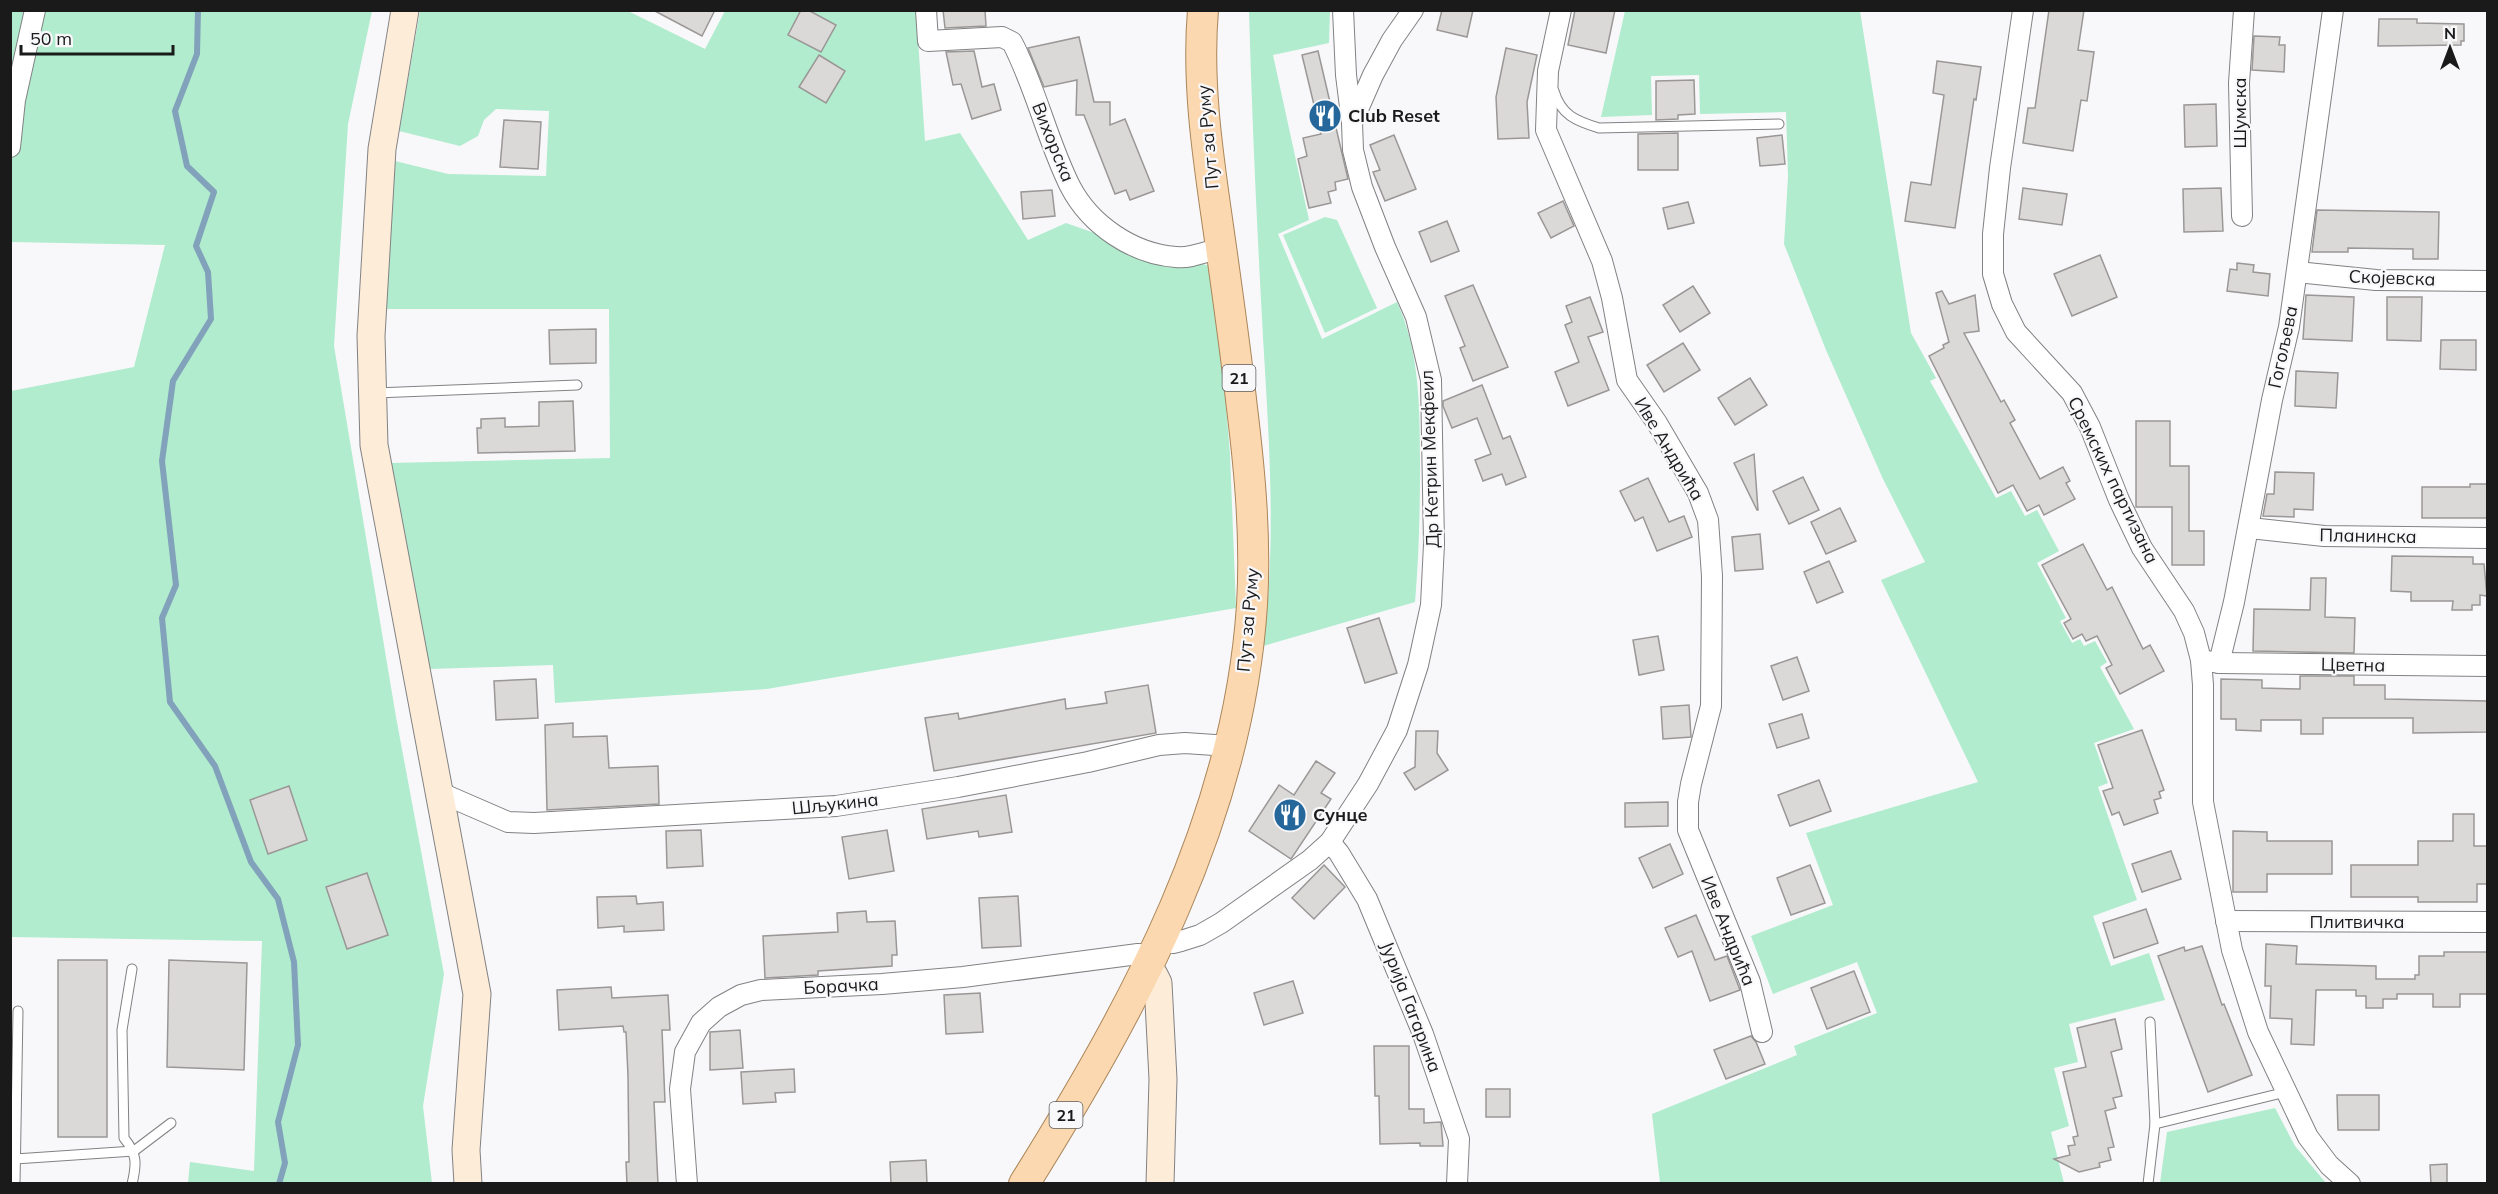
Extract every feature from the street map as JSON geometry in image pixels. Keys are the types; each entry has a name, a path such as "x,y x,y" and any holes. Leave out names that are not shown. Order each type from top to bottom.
{"main road":[{"path":"405,10 382,149 371,336 374,445 477,994 466,1150 468,1184"},
{"name":"Пут за Руму","path":"1024,1184 1064,1120 1154,955 1183,892 1204,837 1229,746 1243,673 1252,608 1254,556 1246,441 1205,138 1202,76 1203,10"},
{"path":"1154,955 1154,975 1158,982 1162,1079 1160,1184"}],"street":[{"path":"10,147 15,100 35,10"},
{"name":"Вихорска","path":"926,10 928,41 1002,37 1012,42 1071,188 1094,218 1112,234 1147,251 1178,258 1221,248"},
{"path":"1344,10 1346,75 1352,123"},
{"name":"Др Кетрин Мекфеил","path":"1154,955 1173,943 1200,935 1221,923 1310,860 1330,842 1368,784 1397,730 1418,665 1431,605 1434,544 1431,380 1416,317 1362,187 1353,150 1352,123 1372,75 1413,10"},
{"name":"Иве Андрића","path":"1562,10 1548,71 1546,130 1602,261 1612,298 1627,380 1657,423 1698,493 1708,519 1712,576 1711,706 1691,784 1688,802 1688,830 1750,982 1762,1032"},
{"name":"Сремских партизана","path":"2023,10 1992,234 1992,274 2002,304 2016,332 2072,393 2090,427 2119,500 2142,548 2184,611 2210,662 2204,684 2204,802 2232,950 2255,1022 2308,1137 2329,1165 2350,1184"},
{"name":"Шумска","path":"2242,216 2239,83 2244,10"},
{"name":"Гогољева","path":"2210,662 2250,528 2272,400 2289,327 2333,10"},
{"name":"Скојевска","path":"2296,272 2376,280 2487,281"},
{"name":"Планинска","path":"2250,528 2324,536 2487,538"},
{"name":"Цветна","path":"2210,662 2487,666"},
{"name":"Шљукина","path":"441,793 508,822 534,823 836,807 958,787 1088,762 1160,745 1185,743 1229,746"},
{"name":"Јурија Гагарина","path":"1330,842 1340,853 1367,899 1423,1034 1459,1139 1457,1184"},
{"name":"Плитвичка","path":"2226,921 2487,922"},
{"name":"Борачка","path":"687,1184 680,1089 685,1052 701,1023 718,1007 741,995 761,990 871,985 963,977 1138,954 1154,955"}],"lane":[{"path":"1548,71 1562,111 1576,121 1599,128 1779,124"},
{"path":"373,393 577,385"},
{"path":"132,969 122,1030 123,1138 134,1151 136,1170 132,1184"},
{"path":"15,1184 18,1011"},
{"path":"2148,1184 2155,1124 2150,1022"},
{"path":"2155,1124 2286,1092"},
{"path":"15,1159 134,1151 171,1123"}],"green space":[{"path":"11,11 372,11 348,124 334,346 396,717 444,974 423,1106 432,1183 188,1183 190,1162 254,1171 262,941 11,937 11,391 134,367 165,245 11,242"},
{"path":"420,11 628,11 705,49 725,11 916,11 925,141 960,133 1028,240 1066,223 1123,243 1214,267 1230,454 1236,608 767,689 555,703 553,665 429,669 390,463 610,458 609,309 384,309 395,161 448,174 546,176 549,111 496,109 484,120 478,136 460,146 399,131"},
{"path":"1249,11 1330,11 1329,43 1273,55 1309,220 1278,234 1322,339 1397,302 1405,321 1414,361 1420,423 1415,602 1263,646 1271,530 1268,414"},
{"path":"1625,11 1860,11 1911,333 1936,378 1930,381 1996,498 2011,491 2025,516 2037,510 2059,551 2037,563 2066,618 2060,621 2072,643 2080,639 2084,646 2095,641 2107,662 2100,667 2134,729 2094,743 2108,783 2098,787 2137,900 2093,916 2111,966 2149,953 2165,1000 2069,1024 2078,1062 2054,1068 2069,1126 2051,1132 2064,1183 1660,1183 1652,1114 1797,1055 1794,1046 1877,1013 1857,962 1773,994 1751,936 1833,905 1806,833 1978,782 1881,580 1925,562 1883,479 1826,350 1784,244 1788,177 1786,112 1700,114 1699,75 1651,76 1652,115 1601,117"},
{"path":"1325,217 1337,220 1377,308 1325,333 1283,235"},
{"path":"2275,1108 2295,1146 2326,1183 2160,1183 2167,1132"}],"building":[{"path":"653,10 715,10 702,36"},
{"path":"801,10 808,10 836,25 821,52 788,35"},
{"path":"943,10 985,10 986,26 945,28"},
{"path":"1442,10 1473,10 1467,37 1437,30"},
{"path":"1575,10 1615,10 1606,53 1568,45"},
{"path":"2049,10 2084,10 2078,50 2094,52 2087,101 2081,100 2073,151 2023,143 2028,108 2035,108"},
{"path":"2379,19 2417,19 2417,23 2464,24 2464,41 2461,41 2461,45 2378,46"},
{"path":"2254,36 2280,37 2279,45 2285,45 2284,72 2252,70"},
{"path":"1079,37 1094,102 1110,102 1110,125 1125,119 1154,191 1130,200 1126,190 1115,194 1084,115 1076,115 1077,80 1044,87 1028,48"},
{"path":"1506,48 1537,55 1527,102 1529,138 1498,139 1496,97"},
{"path":"974,51 982,87 994,84 1001,110 972,119 961,84 953,85 946,52"},
{"name":"Club Reset","path":"1318,51 1348,179 1335,182 1336,190 1328,192 1331,203 1309,208 1298,159 1307,156 1303,138 1321,134 1302,55"},
{"path":"819,55 845,71 826,103 799,87"},
{"path":"1937,61 1981,67 1976,100 1974,99 1955,228 1905,221 1911,182 1931,185 1944,95 1933,93"},
{"path":"1694,80 1695,114 1678,115 1678,119 1656,120 1656,81"},
{"path":"2216,104 2217,146 2185,147 2184,105"},
{"path":"504,120 541,122 538,169 500,167"},
{"path":"1678,133 1678,170 1638,170 1638,134"},
{"path":"1394,135 1416,189 1385,201 1373,172 1380,170 1370,145"},
{"path":"1782,135 1785,164 1760,166 1757,138"},
{"path":"2023,188 2067,194 2062,225 2019,219"},
{"path":"2221,188 2223,231 2184,232 2183,189"},
{"path":"1052,190 1055,216 1023,219 1021,192"},
{"path":"1563,201 1574,226 1551,238 1538,213"},
{"path":"1688,202 1694,223 1668,229 1663,208"},
{"path":"2317,210 2439,212 2438,259 2413,259 2413,249 2348,248 2348,252 2312,252"},
{"path":"1447,221 1459,251 1431,262 1419,232"},
{"path":"2100,255 2117,297 2072,316 2054,274"},
{"path":"2237,263 2254,265 2253,272 2270,274 2268,296 2227,291 2230,269 2237,270"},
{"path":"1473,285 1508,367 1473,381 1460,348 1465,346 1445,296"},
{"path":"1693,286 1710,313 1680,332 1663,305"},
{"path":"1942,291 1949,304 1975,295 1979,331 1964,333 2001,402 2004,400 2015,420 2010,423 2040,479 2063,467 2070,481 2066,483 2075,499 2044,515 2039,505 2027,511 2013,485 1998,493 1929,356 1944,348 1943,345 1949,342 1936,293"},
{"path":"2306,295 2354,297 2352,341 2303,339"},
{"path":"1590,297 1603,332 1588,337 1609,390 1568,406 1555,372 1579,362 1565,325 1572,322 1566,306"},
{"path":"2387,297 2422,297 2421,341 2387,340"},
{"path":"596,329 596,363 550,364 549,330"},
{"path":"2441,340 2476,340 2476,370 2440,369"},
{"path":"1683,343 1700,370 1664,392 1647,365"},
{"path":"2296,371 2338,373 2336,408 2295,406"},
{"path":"1750,378 1767,405 1735,425 1718,398"},
{"path":"1482,385 1503,439 1510,436 1526,477 1506,485 1502,474 1483,481 1475,460 1491,454 1477,418 1452,428 1443,406 1443,401"},
{"path":"573,401 575,451 478,453 477,428 481,428 481,419 505,418 505,427 539,426 539,402"},
{"path":"2136,421 2170,421 2170,466 2189,466 2189,531 2204,531 2204,565 2172,565 2172,507 2136,507"},
{"path":"1754,454 1758,510 1734,463"},
{"path":"2275,472 2314,473 2313,510 2294,509 2294,517 2263,516 2267,494 2274,494"},
{"path":"1803,477 1819,510 1789,524 1773,491"},
{"path":"1648,478 1669,522 1684,516 1692,537 1657,551 1643,517 1635,521 1620,491"},
{"path":"2470,484 2487,484 2487,518 2422,518 2422,487 2470,487"},
{"path":"1840,508 1856,541 1826,554 1811,522"},
{"path":"1760,534 1763,569 1735,571 1732,537"},
{"path":"2083,544 2107,590 2112,587 2143,649 2150,645 2164,671 2120,694 2106,668 2112,665 2097,636 2086,641 2082,634 2073,639 2064,623 2071,619 2042,565"},
{"path":"2392,556 2473,557 2473,564 2484,564 2487,596 2480,595 2480,605 2472,605 2472,610 2452,610 2453,601 2411,601 2411,592 2391,591"},
{"path":"1829,561 1843,592 1817,603 1804,572"},
{"path":"2311,578 2326,578 2325,617 2355,618 2354,653 2253,651 2254,609 2310,610"},
{"path":"1379,618 1397,673 1365,683 1347,628"},
{"path":"1658,636 1664,670 1639,675 1633,640"},
{"path":"1797,657 1809,691 1783,700 1771,666"},
{"path":"2300,676 2354,676 2354,685 2385,685 2385,699 2487,701 2487,732 2413,733 2413,718 2323,718 2323,734 2301,734 2301,720 2261,720 2261,731 2236,730 2236,719 2221,719 2221,679 2262,680 2262,688 2300,689"},
{"path":"536,679 538,718 496,720 494,681"},
{"path":"1148,685 1156,733 934,771 925,718 958,713 959,719 1065,699 1066,709 1107,703 1105,692"},
{"path":"1689,705 1691,737 1663,739 1661,707"},
{"path":"1802,714 1809,738 1777,748 1769,724"},
{"path":"573,723 573,737 607,736 609,768 658,766 659,804 547,810 545,725"},
{"path":"2142,730 2164,790 2159,792 2161,798 2154,800 2158,813 2124,825 2119,812 2112,815 2103,791 2113,788 2098,745"},
{"path":"1416,731 1438,731 1437,753 1448,770 1415,790 1404,773 1415,767"},
{"name":"Сунце","path":"1316,761 1335,773 1321,793 1331,799 1291,859 1249,831 1279,785 1294,795"},
{"path":"1819,780 1831,811 1790,826 1778,795"},
{"path":"289,786 307,840 268,854 250,800"},
{"path":"1006,795 1012,832 979,837 978,831 927,839 922,809"},
{"path":"1668,802 1668,826 1625,827 1625,803"},
{"path":"2453,814 2474,814 2474,846 2487,846 2487,884 2477,884 2477,902 2418,902 2418,897 2351,897 2351,865 2418,865 2418,841 2453,841"},
{"path":"701,830 703,866 667,868 666,831"},
{"path":"887,830 894,871 849,879 842,837"},
{"path":"2233,831 2267,832 2267,841 2332,841 2332,874 2267,874 2267,892 2233,892"},
{"path":"1670,844 1683,874 1653,888 1639,858"},
{"path":"2171,851 2181,879 2142,892 2132,864"},
{"path":"1324,865 1345,887 1314,919 1292,898"},
{"path":"1810,865 1825,903 1791,915 1777,878"},
{"path":"367,873 388,935 347,949 326,887"},
{"path":"636,896 637,904 663,902 664,930 624,932 624,926 598,928 597,897"},
{"path":"1018,896 1021,946 982,948 979,898"},
{"path":"2146,909 2158,943 2114,958 2103,923"},
{"path":"866,911 867,922 895,921 897,955 892,955 892,966 818,971 818,975 765,978 763,936 838,932 837,913"},
{"path":"1696,915 1715,960 1727,956 1740,990 1710,1001 1692,951 1678,957 1665,928"},
{"path":"2266,944 2297,946 2296,964 2376,966 2376,979 2415,979 2415,975 2419,975 2419,956 2444,956 2444,952 2487,952 2487,994 2460,994 2460,1007 2433,1007 2433,994 2397,994 2397,999 2383,999 2383,1008 2366,1008 2366,996 2356,996 2356,990 2316,990 2314,1045 2291,1044 2292,1019 2270,1018 2271,986 2265,986"},
{"path":"2202,946 2222,1005 2224,1004 2252,1075 2208,1092 2158,956 2184,947 2185,951"},
{"path":"58,960 107,960 107,1137 58,1137"},
{"path":"169,960 247,963 244,1070 167,1067"},
{"path":"1854,971 1870,1012 1827,1029 1811,988"},
{"path":"1293,981 1303,1013 1264,1025 1254,993"},
{"path":"611,987 612,998 668,995 670,1030 662,1030 665,1102 654,1102 658,1184 627,1184 628,1076 626,1032 623,1026 559,1030 557,990"},
{"path":"980,993 983,1032 946,1034 944,995"},
{"path":"2115,1019 2122,1049 2111,1052 2122,1096 2113,1098 2116,1108 2105,1111 2114,1147 2108,1148 2111,1160 2099,1163 2100,1167 2079,1172 2054,1159 2070,1155 2068,1146 2075,1145 2073,1137 2078,1136 2063,1072 2086,1067 2077,1028"},
{"path":"740,1030 743,1068 710,1070 710,1032"},
{"path":"1751,1036 1765,1064 1726,1079 1714,1050"},
{"path":"1374,1046 1409,1046 1409,1109 1424,1109 1424,1123 1441,1122 1443,1146 1420,1146 1420,1143 1380,1144 1379,1096 1375,1096"},
{"path":"794,1069 795,1092 775,1093 776,1102 743,1104 741,1072"},
{"path":"1486,1089 1510,1089 1510,1117 1486,1117"},
{"path":"2337,1095 2379,1095 2379,1130 2338,1130"},
{"path":"926,1160 927,1184 891,1184 890,1162"},
{"path":"2447,1164 2447,1184 2431,1184 2430,1165"}],"waterway":[{"path":"198,10 197,54 175,111 187,166 214,192 196,246 208,272 211,319 173,381 162,461 176,585 162,618 170,702 215,766 251,862 278,899 294,962 298,1045 278,1122 285,1163 279,1184"}],"place":[{"name":"Club Reset","path":"1325,116"},
{"name":"Сунце","path":"1290,815"}]}
